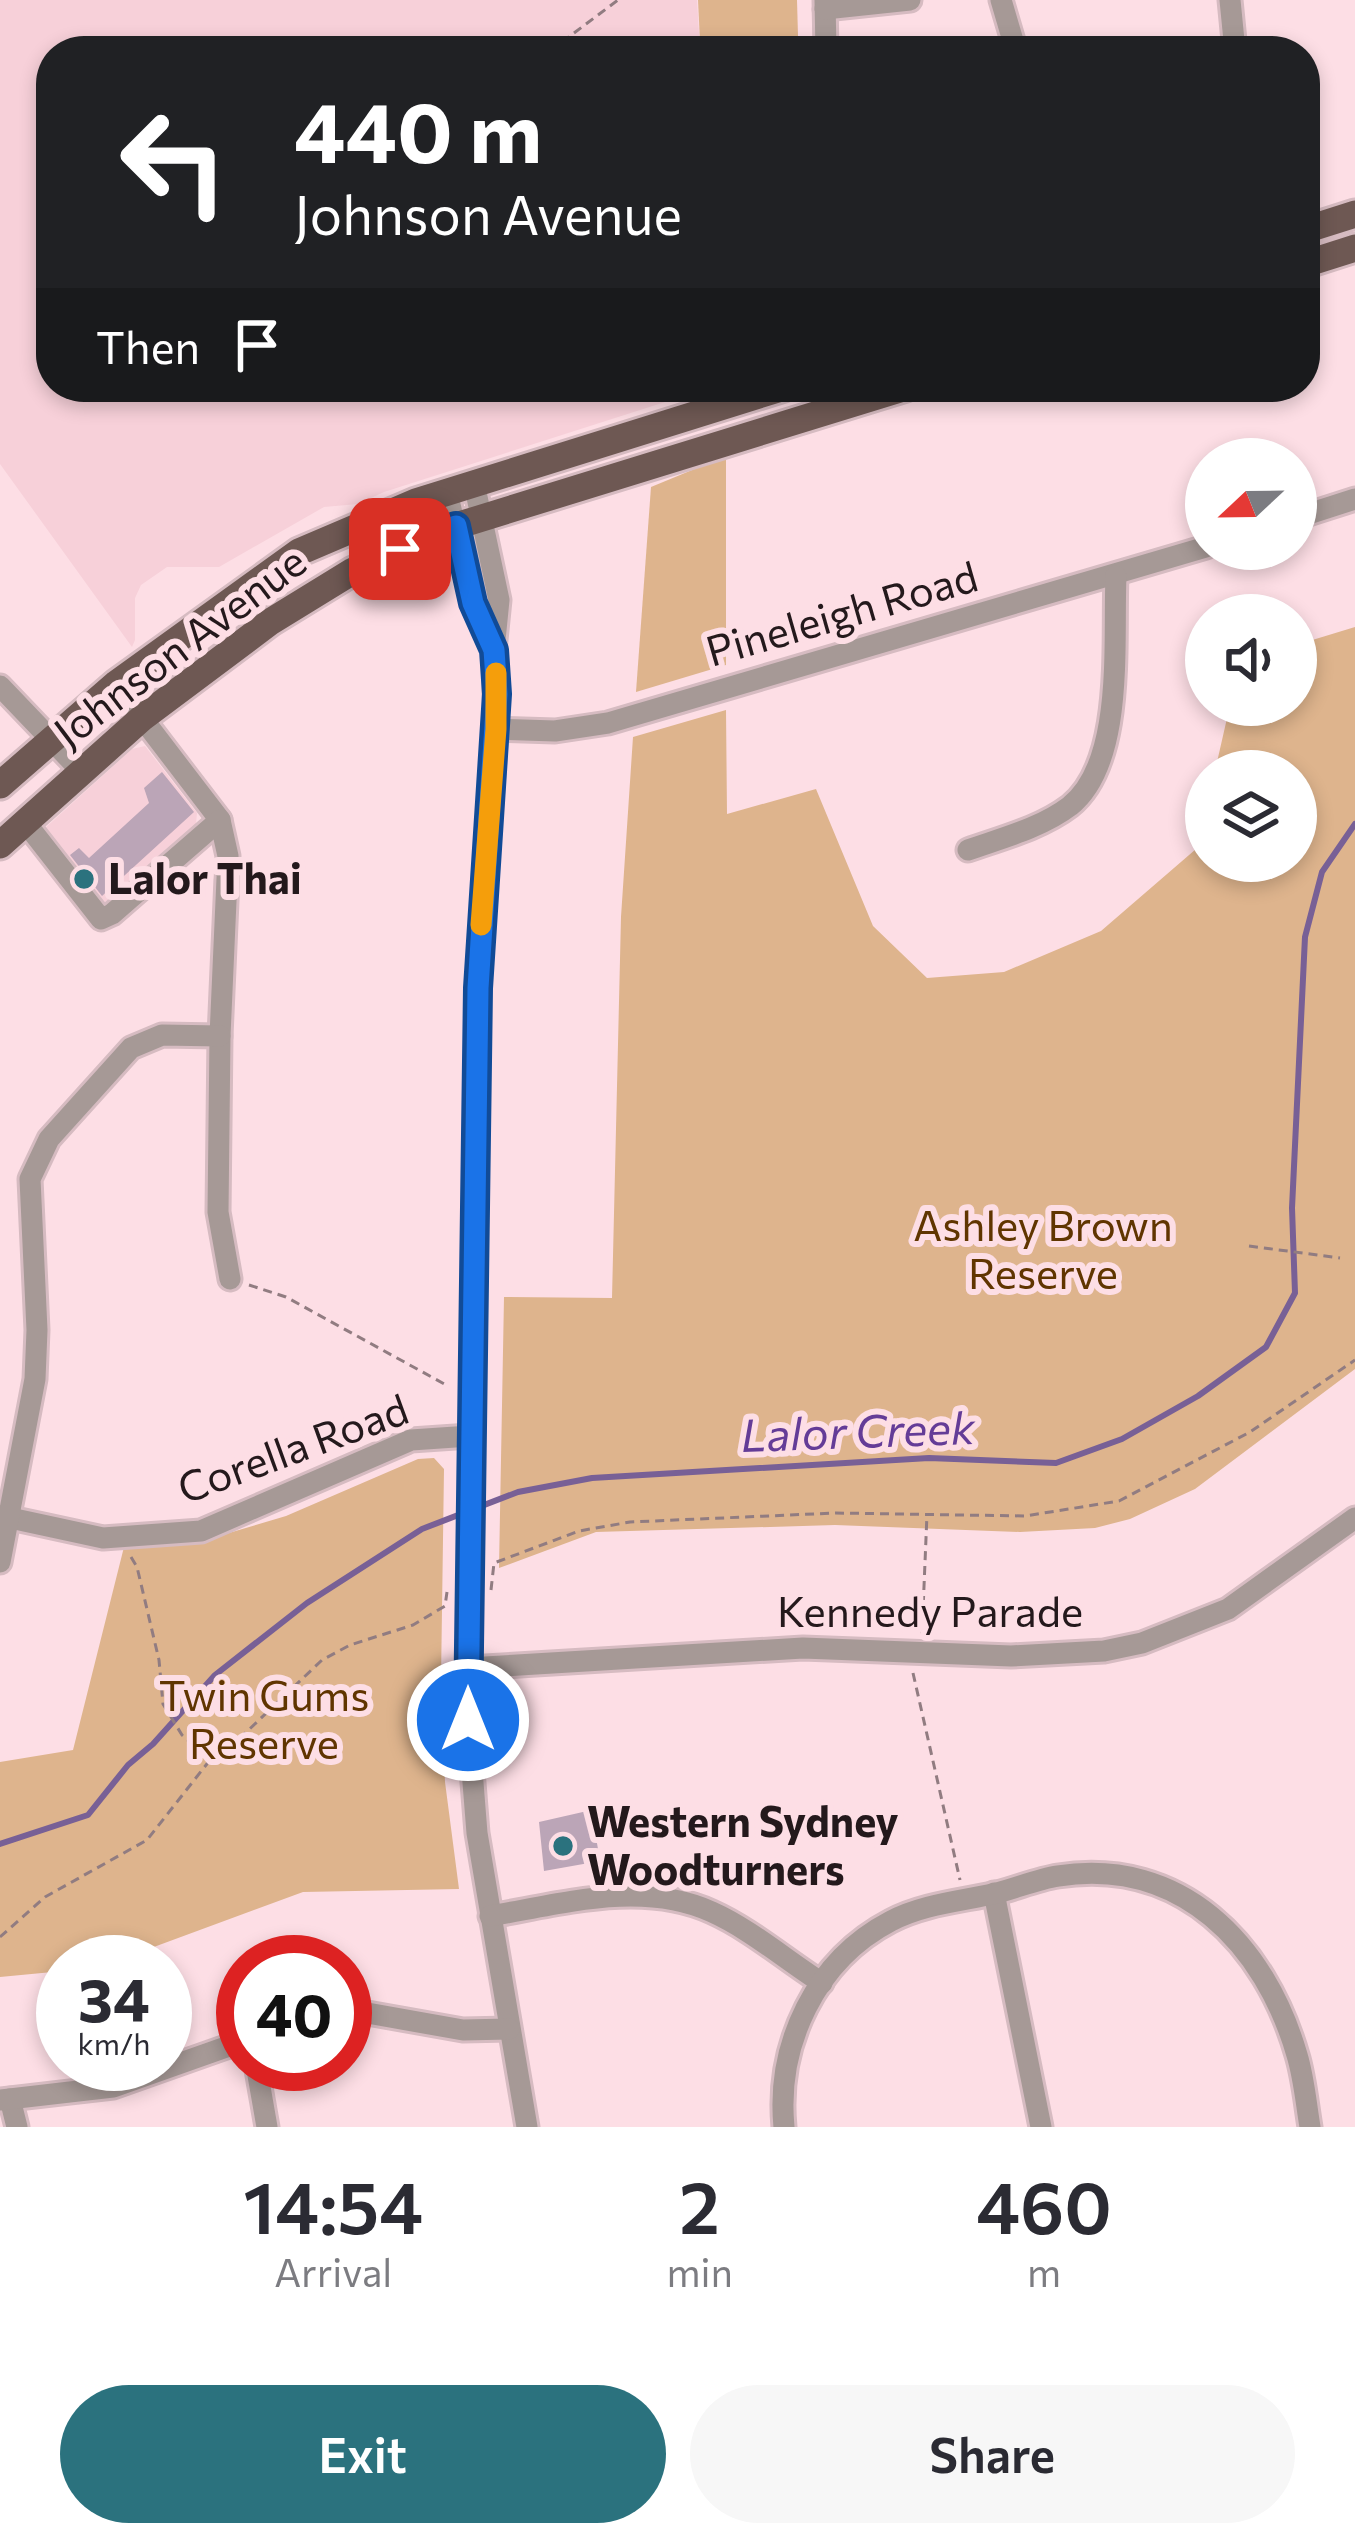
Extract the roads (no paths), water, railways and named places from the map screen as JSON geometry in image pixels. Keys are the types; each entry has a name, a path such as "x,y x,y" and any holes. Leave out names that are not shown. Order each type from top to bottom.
{"main road":[{"path":"1320,225 1355,214"},
{"path":"1320,259 1355,248"},
{"name":"Johnson Avenue","path":"0,785 116,684 299,552 366,521 460,488 736,402"},
{"name":"Johnson Avenue","path":"0,845 142,718 306,597 400,549 470,522 858,402"}],"street":[{"path":"826,36 825,4 910,0"},
{"path":"1001,0 1012,36"},
{"path":"1230,0 1233,36"},
{"path":"460,488 470,522 473,603 494,650 496,729 478,988 468,1668 472,1793 526,2127"},
{"path":"1317,511 1355,499"},
{"name":"Pineleigh Road","path":"496,729 555,731 608,723 1185,554"},
{"path":"968,850 1050,818 1072,804 1095,777 1110,715 1116,576"},
{"path":"116,684 220,820 228,856 218,1212 230,1279"},
{"path":"0,686 83,773"},
{"path":"25,822 100,919 112,914 220,820"},
{"path":"0,1562 35,1379 30,1179 49,1139 131,1048 162,1035 220,1036"},
{"name":"Corella Road","path":"6,1516 103,1538 200,1531 411,1440 470,1436"},
{"name":"Kennedy Parade","path":"468,1668 803,1648 1064,1656 1142,1643 1228,1609 1355,1518"},
{"path":"784,2127 783,2078 791,2040 822,1983 848,1948 893,1919 965,1899 1058,1876 1126,1875 1179,1892 1206,1911 1261,1972 1298,2058 1310,2127"},
{"path":"994,1893 1041,2127"},
{"path":"490,1916 632,1895 677,1900 714,1912 822,1983"},
{"path":"372,2014 464,2030 509,2029"},
{"path":"17,2127 5,2100 113,2087 216,2051"},
{"path":"261,2091 267,2127"}],"waterway":[{"name":"Lalor Creek","path":"0,1844 88,1815 128,1765 215,1675 307,1603 422,1529 518,1492 592,1478 929,1458 1056,1463 1122,1439 1198,1396 1266,1347 1295,1293 1292,1208 1305,937 1322,872 1355,824"}],"place":[{"name":"Lalor Thai","path":"84,879"},
{"name":"Western Sydney Woodturners","path":"563,1846"}],"park label":[{"name":"Ashley Brown Reserve","path":"1043,1250"},
{"name":"Twin Gums Reserve","path":"264,1720"}]}
